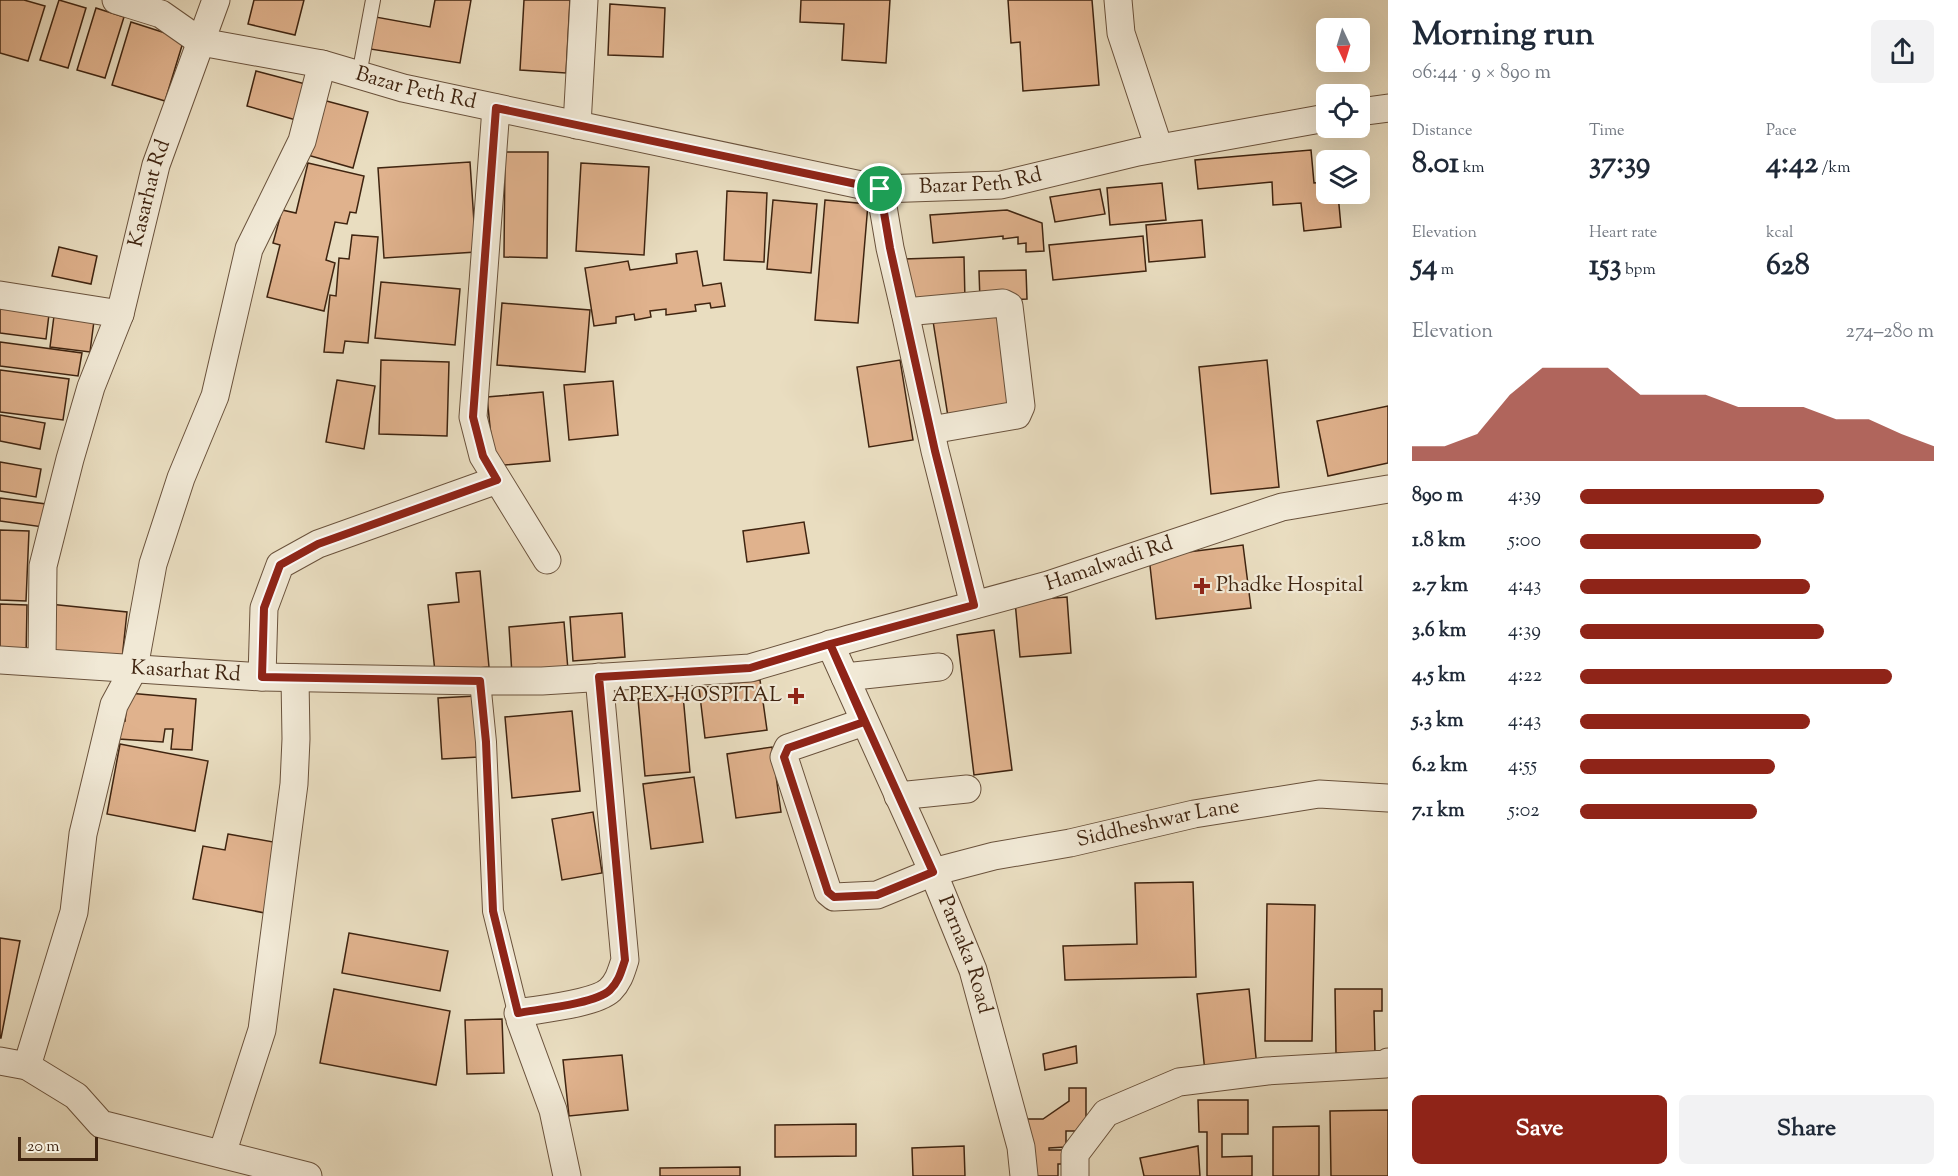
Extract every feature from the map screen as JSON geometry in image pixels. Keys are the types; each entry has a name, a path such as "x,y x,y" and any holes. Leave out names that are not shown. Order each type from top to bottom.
{"street":[{"name":"Bazar Peth Rd","path":"116,0 161,14 201,42 321,64 403,88 880,189 1001,185 1159,148 1316,120"},
{"name":"Kasarhat Rd","path":"42,662 43,566 70,459 91,387 120,314 156,165 216,0"},
{"path":"577,125 584,0"},
{"path":"1118,0 1121,33 1159,148"},
{"path":"27,1066 74,912 83,834 114,705 134,668 153,564 181,478 214,396 249,249 302,141 321,64"},
{"path":"496,108 473,417 483,456 547,560"},
{"path":"1370,110 1388,108"},
{"path":"880,189 890,248 931,430 974,605"},
{"path":"0,295 120,314"},
{"path":"905,312 1003,303 1009,306 1021,406 1017,415 931,430"},
{"path":"262,677 264,608 280,565 318,544 497,480"},
{"name":"Hamalwadi Rd","path":"830,644 1048,585 1282,507 1388,489"},
{"name":"Kasarhat Rd","path":"0,660 262,677 542,681 750,668 830,644"},
{"name":"Parnaka Road","path":"830,644 933,872 973,970 1021,1147 1024,1176"},
{"path":"845,677 939,667"},
{"path":"519,1017 596,998 609,991 620,978 625,960 599,677"},
{"path":"222,1154 262,1030 294,784 295,678"},
{"path":"480,681 486,742 493,911 519,1017 554,1110 567,1176"},
{"name":"Siddheshwar Lane","path":"864,722 788,748 784,757 828,892 834,897 877,895 933,872 994,856 1070,843 1194,814 1319,794 1388,798"},
{"path":"898,796 967,789"},
{"path":"0,1061 27,1066 76,1096 101,1124 308,1176"},
{"path":"1075,1176 1075,1154 1106,1113 1179,1082 1267,1071 1386,1064 1388,1062"}],"lane":[{"path":"359,75 373,0"}],"building":[{"path":"0,0 24,0 45,6 28,61 0,53"},
{"path":"59,0 86,8 68,68 40,60"},
{"path":"254,0 304,0 295,35 248,24"},
{"path":"435,0 471,0 460,63 370,49 376,17 430,27"},
{"path":"524,0 570,0 566,73 520,70"},
{"path":"801,0 890,0 886,63 842,60 844,24 800,22"},
{"path":"1008,0 1092,0 1099,85 1023,91 1020,42 1011,43"},
{"path":"610,4 665,8 663,57 608,55"},
{"path":"96,8 124,17 105,78 77,70"},
{"path":"131,22 184,39 165,101 112,85"},
{"path":"256,71 313,86 303,122 247,106"},
{"path":"319,99 368,112 353,168 304,154"},
{"path":"1311,150 1314,183 1316,183 1316,204 1339,204 1341,227 1304,231 1301,203 1273,205 1272,182 1198,189 1195,160"},
{"path":"505,152 548,152 547,258 504,257"},
{"path":"470,162 476,252 384,258 378,168"},
{"path":"308,163 364,176 356,213 350,212 347,224 335,222 326,260 335,263 324,311 267,297 280,245 273,243 282,210 296,213"},
{"path":"581,163 649,167 644,255 576,251"},
{"path":"1162,183 1166,220 1110,225 1107,188"},
{"path":"1100,189 1105,214 1055,222 1050,197"},
{"path":"727,191 767,193 764,262 724,260"},
{"path":"773,200 817,204 811,273 767,269"},
{"path":"825,200 868,204 858,323 815,320"},
{"path":"1007,210 1042,223 1044,251 1026,252 1026,243 1018,244 1018,237 1003,239 1003,236 933,243 930,215"},
{"path":"1202,220 1205,257 1149,262 1146,225"},
{"path":"352,235 378,237 368,343 345,341 343,353 324,352 330,295 336,296 339,258 349,259"},
{"path":"1143,236 1146,271 1053,280 1049,245"},
{"path":"59,247 97,256 91,284 52,276"},
{"path":"697,251 703,286 721,283 725,306 711,308 710,303 695,305 696,311 666,315 666,309 650,311 651,317 635,320 634,314 616,317 616,323 594,326 585,268 628,261 630,270 677,263 676,254"},
{"path":"964,257 965,301 905,303 904,259"},
{"path":"1026,270 1027,299 980,301 979,271"},
{"path":"381,282 460,289 455,345 375,338"},
{"path":"0,300 50,306 46,339 0,333"},
{"path":"502,303 590,310 585,372 497,365"},
{"path":"55,308 95,313 90,352 50,347"},
{"path":"1003,311 1018,410 949,423 933,321"},
{"path":"0,342 82,353 78,376 0,366"},
{"path":"381,360 449,362 447,436 379,434"},
{"path":"900,360 913,440 869,447 857,367"},
{"path":"1267,360 1279,487 1211,494 1199,367"},
{"path":"0,370 69,379 63,420 0,412"},
{"path":"337,380 375,386 364,449 326,442"},
{"path":"613,381 618,435 569,440 564,385"},
{"path":"543,392 550,461 494,466 487,397"},
{"path":"1388,406 1388,463 1328,476 1317,421"},
{"path":"0,415 45,423 40,449 0,441"},
{"path":"0,462 41,469 36,497 0,491"},
{"path":"0,498 46,504 43,527 0,521"},
{"path":"804,522 809,553 747,562 743,531"},
{"path":"0,530 29,531 26,601 0,600"},
{"path":"1243,545 1251,608 1156,619 1149,557"},
{"path":"480,571 489,667 435,672 428,605 459,602 456,573"},
{"path":"1067,597 1071,653 1020,657 1015,601"},
{"path":"0,604 27,605 26,659 0,658"},
{"path":"49,604 127,612 122,659 44,650"},
{"path":"622,613 625,657 573,661 570,617"},
{"path":"564,622 568,670 512,675 509,627"},
{"path":"994,630 1012,770 974,775 957,635"},
{"path":"760,680 767,730 705,738 699,688"},
{"path":"128,693 196,699 192,750 171,749 173,729 165,729 163,742 119,739 121,720 125,721"},
{"path":"683,695 690,772 645,776 638,699"},
{"path":"476,696 479,757 442,759 438,698"},
{"path":"572,711 580,791 512,798 505,717"},
{"path":"120,744 208,761 195,831 107,814"},
{"path":"772,747 781,812 736,818 727,754"},
{"path":"694,777 703,842 651,849 643,784"},
{"path":"593,812 602,873 562,880 552,819"},
{"path":"228,834 279,843 265,913 193,899 203,846 225,850"},
{"path":"1193,882 1196,977 1065,980 1063,946 1137,944 1135,883"},
{"path":"1267,904 1315,905 1312,1041 1265,1041"},
{"path":"349,933 448,951 440,991 342,973"},
{"path":"0,938 20,941 1,1038 0,1038"},
{"path":"334,989 450,1011 436,1085 320,1063"},
{"path":"1249,989 1257,1067 1205,1072 1197,994"},
{"path":"1335,989 1382,989 1382,1011 1374,1011 1375,1053 1336,1053"},
{"path":"502,1019 504,1073 467,1074 465,1020"},
{"path":"1076,1046 1077,1063 1045,1070 1043,1054"},
{"path":"622,1055 628,1110 569,1116 563,1060"},
{"path":"1069,1088 1086,1088 1086,1131 1066,1131 1066,1147 1049,1148 1049,1150 1069,1150 1069,1164 1058,1164 1058,1176 1030,1176 1025,1119 1043,1119 1069,1101"},
{"path":"1198,1100 1248,1100 1248,1134 1222,1134 1222,1157 1252,1156 1252,1176 1207,1176 1207,1132 1199,1132"},
{"path":"1388,1110 1388,1176 1331,1176 1330,1111"},
{"path":"856,1124 856,1156 775,1157 775,1125"},
{"path":"1319,1126 1319,1176 1273,1176 1273,1127"},
{"path":"964,1146 965,1176 913,1176 912,1148"},
{"path":"1198,1146 1200,1176 1144,1176 1140,1158"},
{"path":"740,1167 740,1176 660,1176 660,1168"}],"place":[{"name":"Phadke Hospital","path":"1202,586"},
{"name":"APEX HOSPITAL","path":"796,696"}],"route":[{"path":"880,189 496,108 473,417 483,456 497,480 318,544 280,565 264,608 262,677 480,681 486,742 493,911 518,1013 596,998 609,991 620,978 625,960 599,677 750,668 830,644 864,722 933,872 877,895 834,897 828,892 784,757 788,748 864,722 845,677 830,644 974,605 935,451 890,248 880,189"}]}
